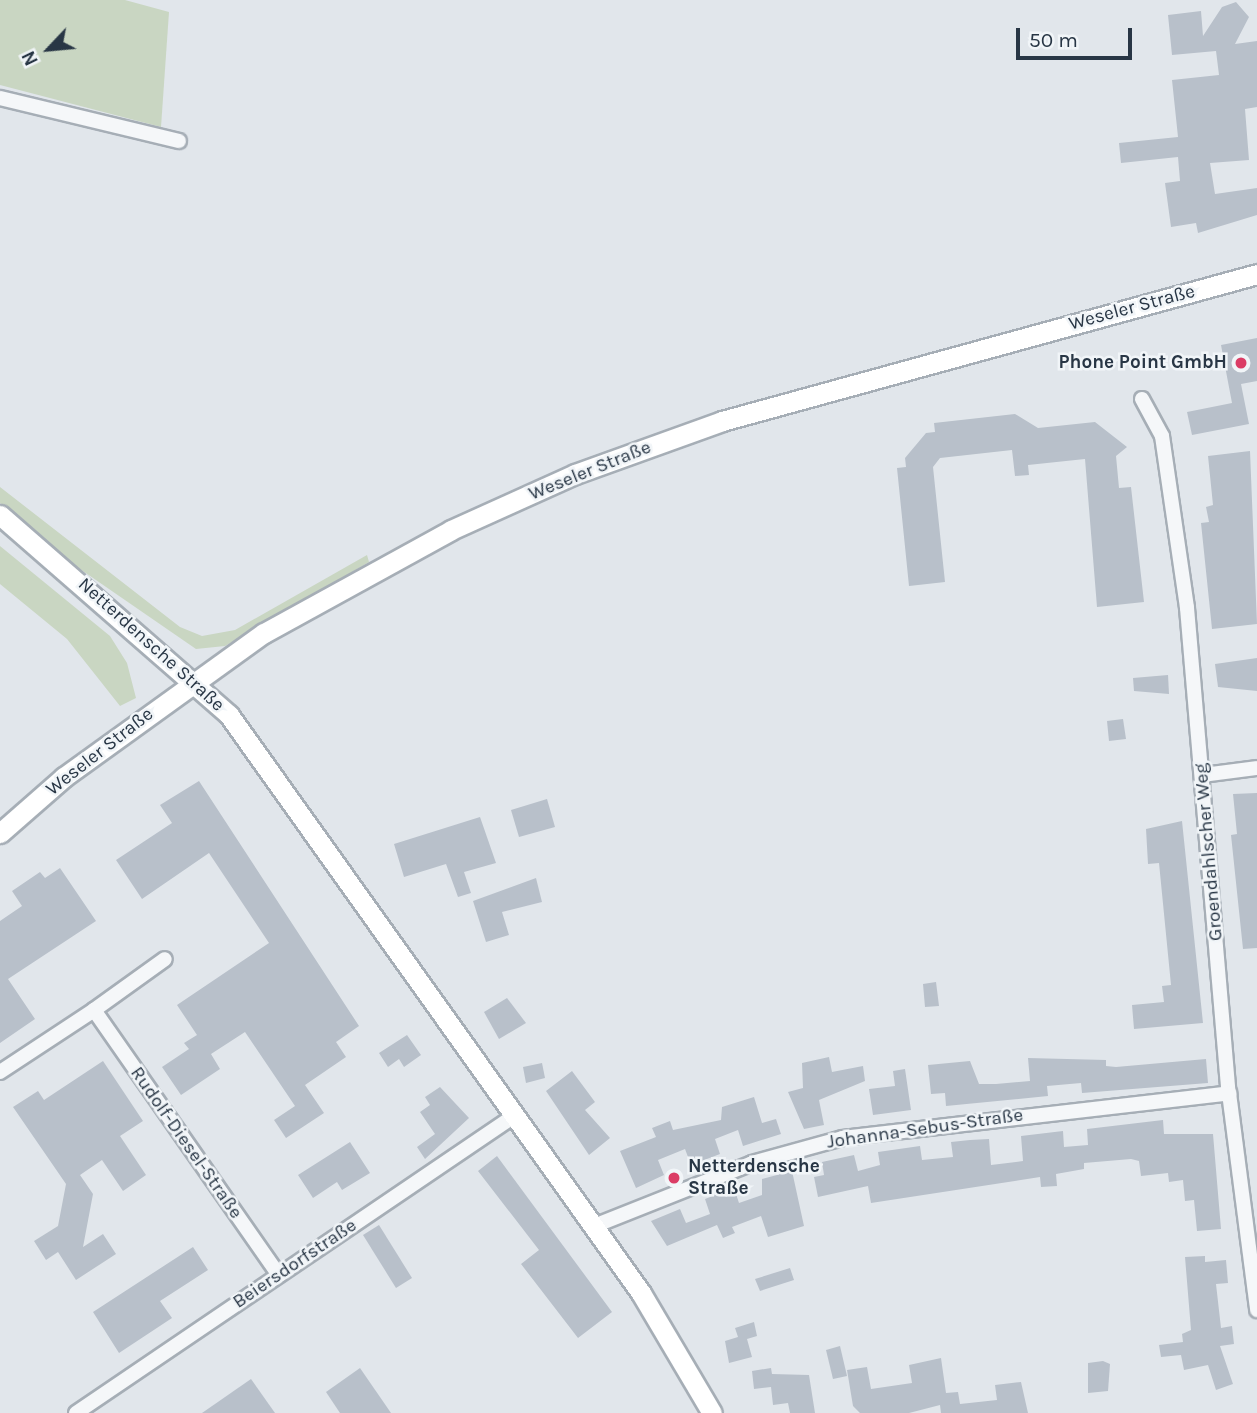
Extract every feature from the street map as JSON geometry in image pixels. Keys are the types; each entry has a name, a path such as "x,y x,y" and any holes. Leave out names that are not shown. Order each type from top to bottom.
{"main road":[{"name":"Weseler Straße","path":"0,833 195,681 341,587 575,474 722,421 1257,274"},
{"name":"Netterdensche Straße","path":"0,515 195,681 274,775 594,1226 679,1351 712,1413"}],"street":[{"path":"0,99 179,141"},
{"name":"Groendahlscher Weg","path":"1142,399 1162,436 1203,775 1229,1093 1257,1310"},
{"path":"1203,775 1257,768"},
{"path":"0,1072 165,959"},
{"name":"Rudolf-Diesel-Straße","path":"94,1010 279,1275"},
{"name":"Johanna-Sebus-Straße","path":"594,1226 752,1163 843,1138 1229,1093"},
{"name":"Beiersdorfstraße","path":"76,1413 514,1116"}],"green space":[{"path":"0,0 125,0 169,12 161,127 0,85"},
{"path":"0,487 180,627 202,636 235,630 367,555 369,562 225,646 196,649 64,558 0,503"},
{"path":"0,546 110,636 127,663 136,698 120,706 67,639 0,584"}],"building":[{"path":"1236,2 1249,17 1235,44 1257,41 1257,107 1245,109 1249,160 1210,163 1215,194 1257,188 1257,215 1198,233 1196,223 1171,227 1165,183 1180,181 1178,157 1121,163 1119,143 1178,137 1172,80 1219,75 1216,51 1172,55 1168,15 1201,11 1203,36 1222,7"},
{"path":"1257,338 1257,381 1241,384 1249,424 1192,435 1187,412 1232,403 1221,345"},
{"path":"1015,414 1038,428 1095,422 1127,447 1116,456 1119,488 1131,487 1144,602 1097,607 1085,459 1028,465 1029,475 1015,476 1012,450 940,458 933,467 945,582 909,586 897,468 906,467 905,458 926,433 935,432 934,423"},
{"path":"1250,451 1257,624 1212,629 1201,523 1209,522 1206,507 1213,505 1208,456"},
{"path":"1257,658 1257,691 1218,687 1215,664"},
{"path":"1168,675 1169,694 1134,691 1133,678"},
{"path":"1123,719 1126,739 1109,741 1107,721"},
{"path":"199,781 359,1026 336,1042 346,1057 305,1085 324,1113 286,1138 274,1120 295,1106 245,1032 211,1054 220,1069 181,1095 162,1067 189,1049 184,1043 197,1035 177,1005 269,943 209,853 142,899 116,860 172,823 160,805"},
{"path":"1257,793 1257,948 1243,949 1231,835 1237,834 1233,794"},
{"path":"547,799 555,827 519,837 511,810"},
{"path":"480,817 496,863 464,872 471,893 458,897 446,864 404,877 394,844"},
{"path":"1182,821 1203,1023 1134,1029 1132,1005 1164,1002 1162,986 1171,985 1159,863 1148,864 1146,829"},
{"path":"60,868 96,921 8,979 35,1019 0,1043 0,921 22,906 12,891 40,872 45,878"},
{"path":"536,878 542,902 502,912 509,935 486,942 473,901"},
{"path":"936,982 939,1006 925,1007 923,984"},
{"path":"507,998 526,1023 499,1039 484,1012"},
{"path":"407,1035 421,1055 404,1067 399,1059 388,1067 379,1053"},
{"path":"829,1057 832,1072 863,1066 865,1081 819,1100 824,1125 804,1129 788,1092 803,1088 802,1063"},
{"path":"1028,1058 1106,1060 1106,1066 1116,1067 1206,1059 1208,1083 1082,1093 1081,1083 1047,1086 1048,1096 946,1106 945,1093 931,1094 928,1065 970,1061 979,1084 996,1084 1030,1081"},
{"path":"103,1061 143,1121 120,1136 146,1175 123,1191 102,1160 80,1175 93,1194 83,1247 103,1234 116,1254 76,1280 58,1252 46,1260 34,1241 58,1226 66,1184 13,1107 38,1091 44,1100"},
{"path":"542,1063 545,1078 526,1083 523,1067"},
{"path":"905,1069 911,1110 873,1115 869,1089 895,1086 893,1071"},
{"path":"572,1071 595,1102 585,1110 610,1138 589,1155 546,1091"},
{"path":"440,1087 469,1118 425,1159 417,1147 435,1134 420,1112 430,1105 425,1097"},
{"path":"754,1097 762,1123 776,1119 781,1134 743,1146 738,1130 715,1139 720,1154 691,1165 685,1149 658,1160 664,1175 636,1188 620,1151 656,1137 652,1128 670,1121 673,1130 721,1120 722,1107"},
{"path":"1163,1120 1164,1134 1213,1134 1221,1229 1197,1231 1194,1200 1185,1201 1183,1180 1169,1182 1168,1173 1141,1176 1139,1161 1131,1159 1084,1163 1084,1169 1056,1174 1057,1186 1041,1187 1040,1177 871,1203 868,1186 818,1197 814,1177 824,1175 822,1162 854,1155 858,1171 880,1165 878,1152 920,1146 922,1160 953,1157 951,1142 970,1140 989,1139 991,1165 1023,1161 1021,1136 1063,1131 1064,1147 1088,1145 1087,1129"},
{"path":"350,1142 370,1173 342,1190 337,1182 313,1198 298,1175"},
{"path":"497,1156 612,1312 578,1338 521,1264 539,1250 478,1171"},
{"path":"792,1171 804,1226 768,1237 761,1216 732,1227 735,1233 723,1238 717,1225 667,1246 651,1221 680,1209 686,1223 710,1214 705,1199 734,1188 739,1203 762,1195 762,1179"},
{"path":"379,1225 412,1278 396,1288 363,1235"},
{"path":"193,1247 208,1270 160,1301 172,1318 119,1353 93,1312"},
{"path":"1205,1256 1205,1262 1226,1260 1228,1283 1216,1284 1221,1328 1232,1326 1234,1344 1220,1346 1233,1384 1216,1390 1208,1365 1184,1370 1181,1355 1161,1357 1159,1345 1183,1342 1182,1334 1191,1330 1185,1257"},
{"path":"790,1268 794,1280 760,1291 755,1279"},
{"path":"754,1322 757,1336 747,1339 752,1357 729,1363 725,1341 738,1337 735,1328"},
{"path":"840,1346 847,1376 833,1379 826,1350"},
{"path":"941,1358 946,1393 958,1392 960,1404 997,1400 995,1385 1021,1382 1028,1413 941,1413 940,1405 909,1413 860,1413 853,1406 847,1370 867,1367 871,1389 912,1383 909,1365"},
{"path":"1103,1361 1110,1364 1108,1391 1088,1393 1088,1363"},
{"path":"360,1368 391,1413 340,1413 326,1392"},
{"path":"771,1368 772,1374 809,1375 815,1413 790,1413 788,1403 773,1405 771,1387 754,1389 752,1371"},
{"path":"251,1379 275,1413 202,1413"}],"place":[{"name":"Phone Point GmbH","path":"1241,363"},
{"name":"Netterdensche Straße","path":"674,1178"}]}
